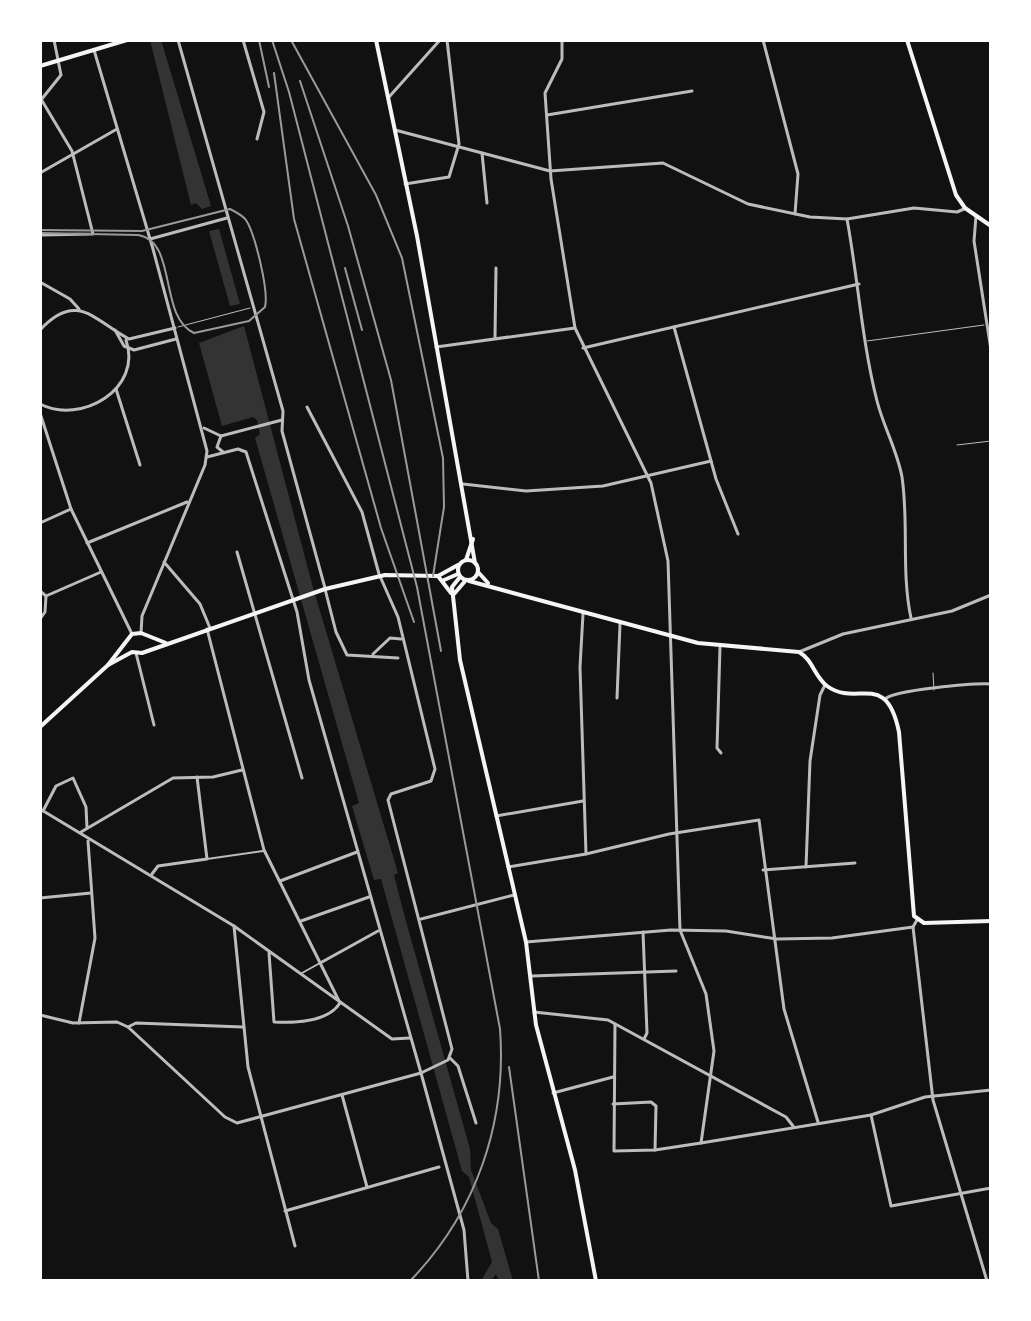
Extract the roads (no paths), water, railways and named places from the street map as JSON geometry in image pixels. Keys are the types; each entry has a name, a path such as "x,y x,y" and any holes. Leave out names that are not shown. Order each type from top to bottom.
{"main road":[{"path":"40,66 105,43 127,40"},
{"path":"376,40 463,484 475,563 488,583"},
{"path":"907,40 956,195 965,208 991,226"},
{"path":"444,577 466,560 473,537"},
{"path":"466,560 475,563"},
{"path":"458,565 459,576 452,587 452,596 460,660 526,942 533,1012 575,1170 596,1281"},
{"path":"452,596 478,572"},
{"path":"108,665 134,652 285,602 391,575 459,576 672,637 720,647 799,652 809,658 825,685 885,699 895,714 899,732 911,907 917,920 932,923 991,921"},
{"path":"444,577 452,596"},
{"path":"40,727 108,665 132,634 141,633 166,643"},
{"path":"146,649 147,637"},
{"path":"127,643 134,652"}],"street":[{"path":"40,235 93,236 73,154 41,100 60,77 54,40"},
{"path":"178,40 253,307 323,590 342,649 352,657 398,658 409,670"},
{"path":"243,40 264,112 257,139"},
{"path":"389,97 440,40"},
{"path":"405,184 449,177 459,146 447,40"},
{"path":"562,40 562,59 545,91 550,171 575,328 648,477 660,509 668,561 680,930 711,1017 714,1051 701,1143"},
{"path":"763,40 798,174 795,214"},
{"path":"94,49 175,328 207,457 142,616 141,633"},
{"path":"547,115 692,91"},
{"path":"40,173 117,129"},
{"path":"395,130 550,171 663,163 742,202 795,214 847,219 914,208 957,212 965,208"},
{"path":"482,153 487,203"},
{"path":"976,216 974,241 991,350"},
{"path":"150,239 227,218"},
{"path":"847,219 877,400 896,447 902,480 907,534 905,583 911,618"},
{"path":"495,337 496,268"},
{"path":"40,282 70,299 80,310 99,317 126,338 136,339 175,328"},
{"path":"583,348 859,284"},
{"path":"40,330 60,315 80,310"},
{"path":"674,327 725,510 738,534"},
{"path":"436,347 575,328"},
{"path":"115,330 120,341 129,349"},
{"path":"40,404 82,408 100,403 116,389 129,349 126,338"},
{"path":"129,349 177,338"},
{"path":"116,389 140,465"},
{"path":"307,407 359,504 399,626 434,776 425,784 391,794 388,800 421,919 452,1049 450,1058"},
{"path":"40,413 71,509 132,634"},
{"path":"201,425 221,436 282,420"},
{"path":"221,436 217,447 224,453"},
{"path":"207,457 238,449 246,452 271,539 288,581 309,680 464,1230 468,1281"},
{"path":"463,484 526,491 603,486 711,461"},
{"path":"87,543 189,502"},
{"path":"40,523 71,509"},
{"path":"237,552 257,612 302,778"},
{"path":"164,562 200,604 209,629 264,850 340,1003"},
{"path":"46,596 101,572"},
{"path":"40,591 46,596"},
{"path":"799,652 808,645 843,634 952,611 991,595"},
{"path":"40,619 45,612 46,596"},
{"path":"583,614 580,667 586,854"},
{"path":"617,698 620,624"},
{"path":"372,656 393,637 399,626"},
{"path":"393,637 401,639"},
{"path":"383,647 387,656"},
{"path":"720,647 717,748 721,753"},
{"path":"134,652 154,725"},
{"path":"398,658 404,653"},
{"path":"885,699 892,694 934,690 960,683 991,684"},
{"path":"806,867 810,761 821,690 825,685"},
{"path":"81,833 173,778 242,770"},
{"path":"197,777 207,859"},
{"path":"87,828 86,807 73,778 56,786 42,810 234,926 392,1039 410,1038"},
{"path":"496,816 583,801"},
{"path":"508,867 586,854 755,818 761,823 763,870 777,939 789,1036 818,1122"},
{"path":"79,1023 94,952 88,839"},
{"path":"152,874 158,866 264,850"},
{"path":"280,881 357,852"},
{"path":"763,870 855,863"},
{"path":"40,898 91,893"},
{"path":"421,919 514,895"},
{"path":"301,921 369,897"},
{"path":"917,920 913,927 933,1096 987,1281"},
{"path":"234,926 243,1027 260,1117 295,1246"},
{"path":"526,942 680,930 726,931 777,939 832,938 913,927"},
{"path":"301,974 379,931"},
{"path":"643,932 647,1033 644,1040"},
{"path":"269,953 275,1023 316,1018 334,1011 340,1003"},
{"path":"530,976 676,971"},
{"path":"533,1012 615,1024 786,1117 793,1126"},
{"path":"40,1015 79,1023 117,1022 128,1027 225,1117 237,1123 421,1073 450,1058"},
{"path":"128,1027 136,1023 243,1027"},
{"path":"615,1024 614,1151 655,1150 701,1143 871,1115 933,1096 991,1090"},
{"path":"450,1058 458,1066 476,1123"},
{"path":"553,1093 613,1077"},
{"path":"342,1095 367,1187"},
{"path":"613,1104 651,1102 656,1106 655,1150"},
{"path":"871,1115 891,1206 991,1188"},
{"path":"285,1211 439,1167"}],"lane":[{"path":"175,328 253,307"},
{"path":"867,341 986,325"},
{"path":"957,445 991,441"},
{"path":"933,673 934,690"}],"tram line":[{"path":"40,230 142,231 230,209 246,220 253,237 263,276 265,307 249,321 194,333 183,324 176,312 164,264 150,240 138,235 40,233"}],"railway":[{"path":"259,40 269,87"},
{"path":"272,40 289,92 417,587 500,1029 498,1098 482,1165 453,1226 410,1281"},
{"path":"291,40 376,195 402,258 443,458 444,507 433,576"},
{"path":"274,73 294,219 381,528 414,622"},
{"path":"300,81 348,226 391,380 441,651"},
{"path":"345,268 362,330"},
{"path":"509,1067 539,1281"}]}
